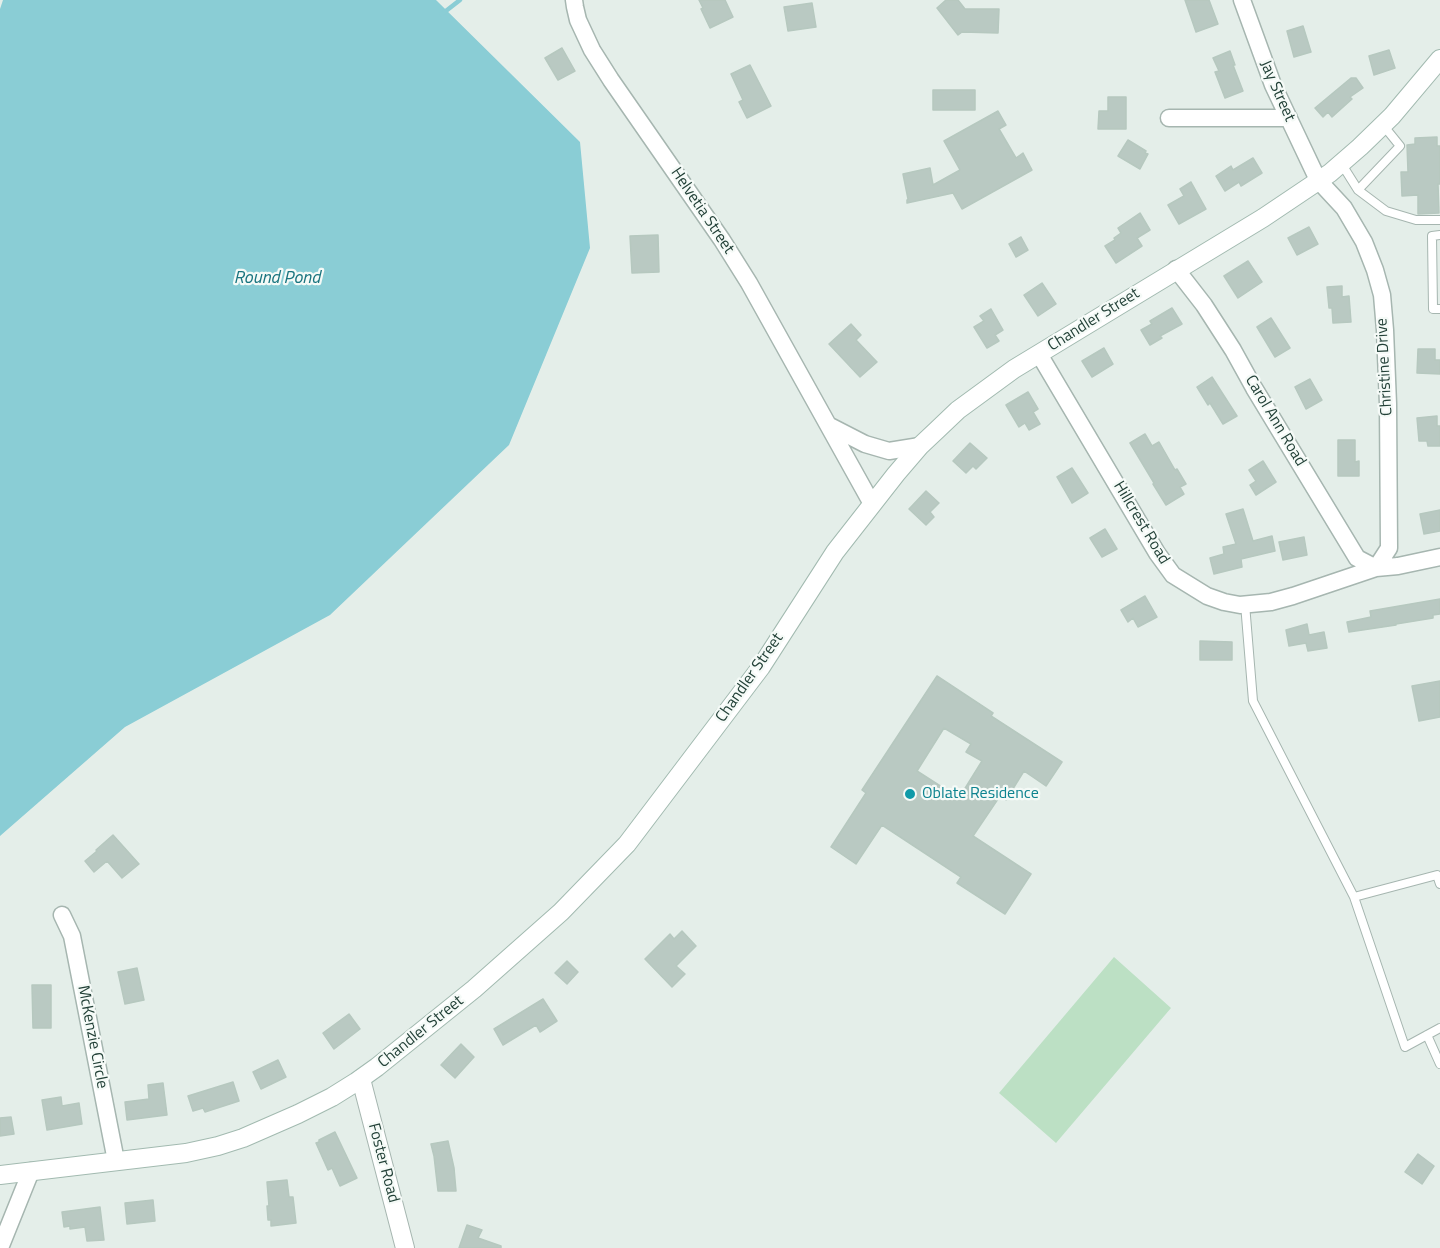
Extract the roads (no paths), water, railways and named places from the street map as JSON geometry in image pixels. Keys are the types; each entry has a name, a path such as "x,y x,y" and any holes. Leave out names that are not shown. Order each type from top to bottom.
{"main road":[{"name":"Chandler Street","path":"0,1175 186,1153 218,1146 243,1138 298,1114 361,1079 465,996 544,928 622,850 761,667 835,552 920,446 958,410 1014,369 1263,218 1318,180 1341,163 1383,125 1440,59"},
{"name":"Foster Road","path":"361,1079 405,1248"}],"street":[{"name":"Helvetia Street","path":"574,0 578,20 607,74 722,240 772,323 872,504"},
{"name":"Jay Street","path":"1242,0 1273,85 1318,180"},
{"path":"1169,118 1289,118"},
{"name":"Christine Drive","path":"1318,180 1344,208 1364,242 1382,295 1388,404 1389,548 1376,568"},
{"name":"Carol Ann Road","path":"1176,269 1204,305 1233,350 1357,558 1376,568"},
{"name":"Hillcrest Road","path":"1039,354 1157,553 1173,575 1207,596 1224,602 1245,604 1271,602 1376,568 1440,557"},
{"path":"828,425 866,444 889,451 920,446"},
{"name":"McKenzie Circle","path":"62,915 72,936 116,1161"},
{"path":"0,1248 31,1171"}],"lane":[{"path":"1358,190 1400,146 1383,125"},
{"path":"1341,163 1358,190 1386,211 1416,220 1440,220"},
{"path":"1440,235 1432,236 1433,309 1440,309"},
{"path":"1245,604 1253,701 1354,897 1405,1047 1440,1028"},
{"path":"1354,897 1439,875 1440,884"},
{"path":"1427,1035 1440,1064"}],"water":[{"name":"Round Pond","path":"3,0 436,0 580,142 590,248 509,445 330,615 125,727 0,836 0,9"}],"waterway":[{"path":"442,14 460,0"}],"place":[{"name":"Oblate Residence","path":"910,794"}]}
